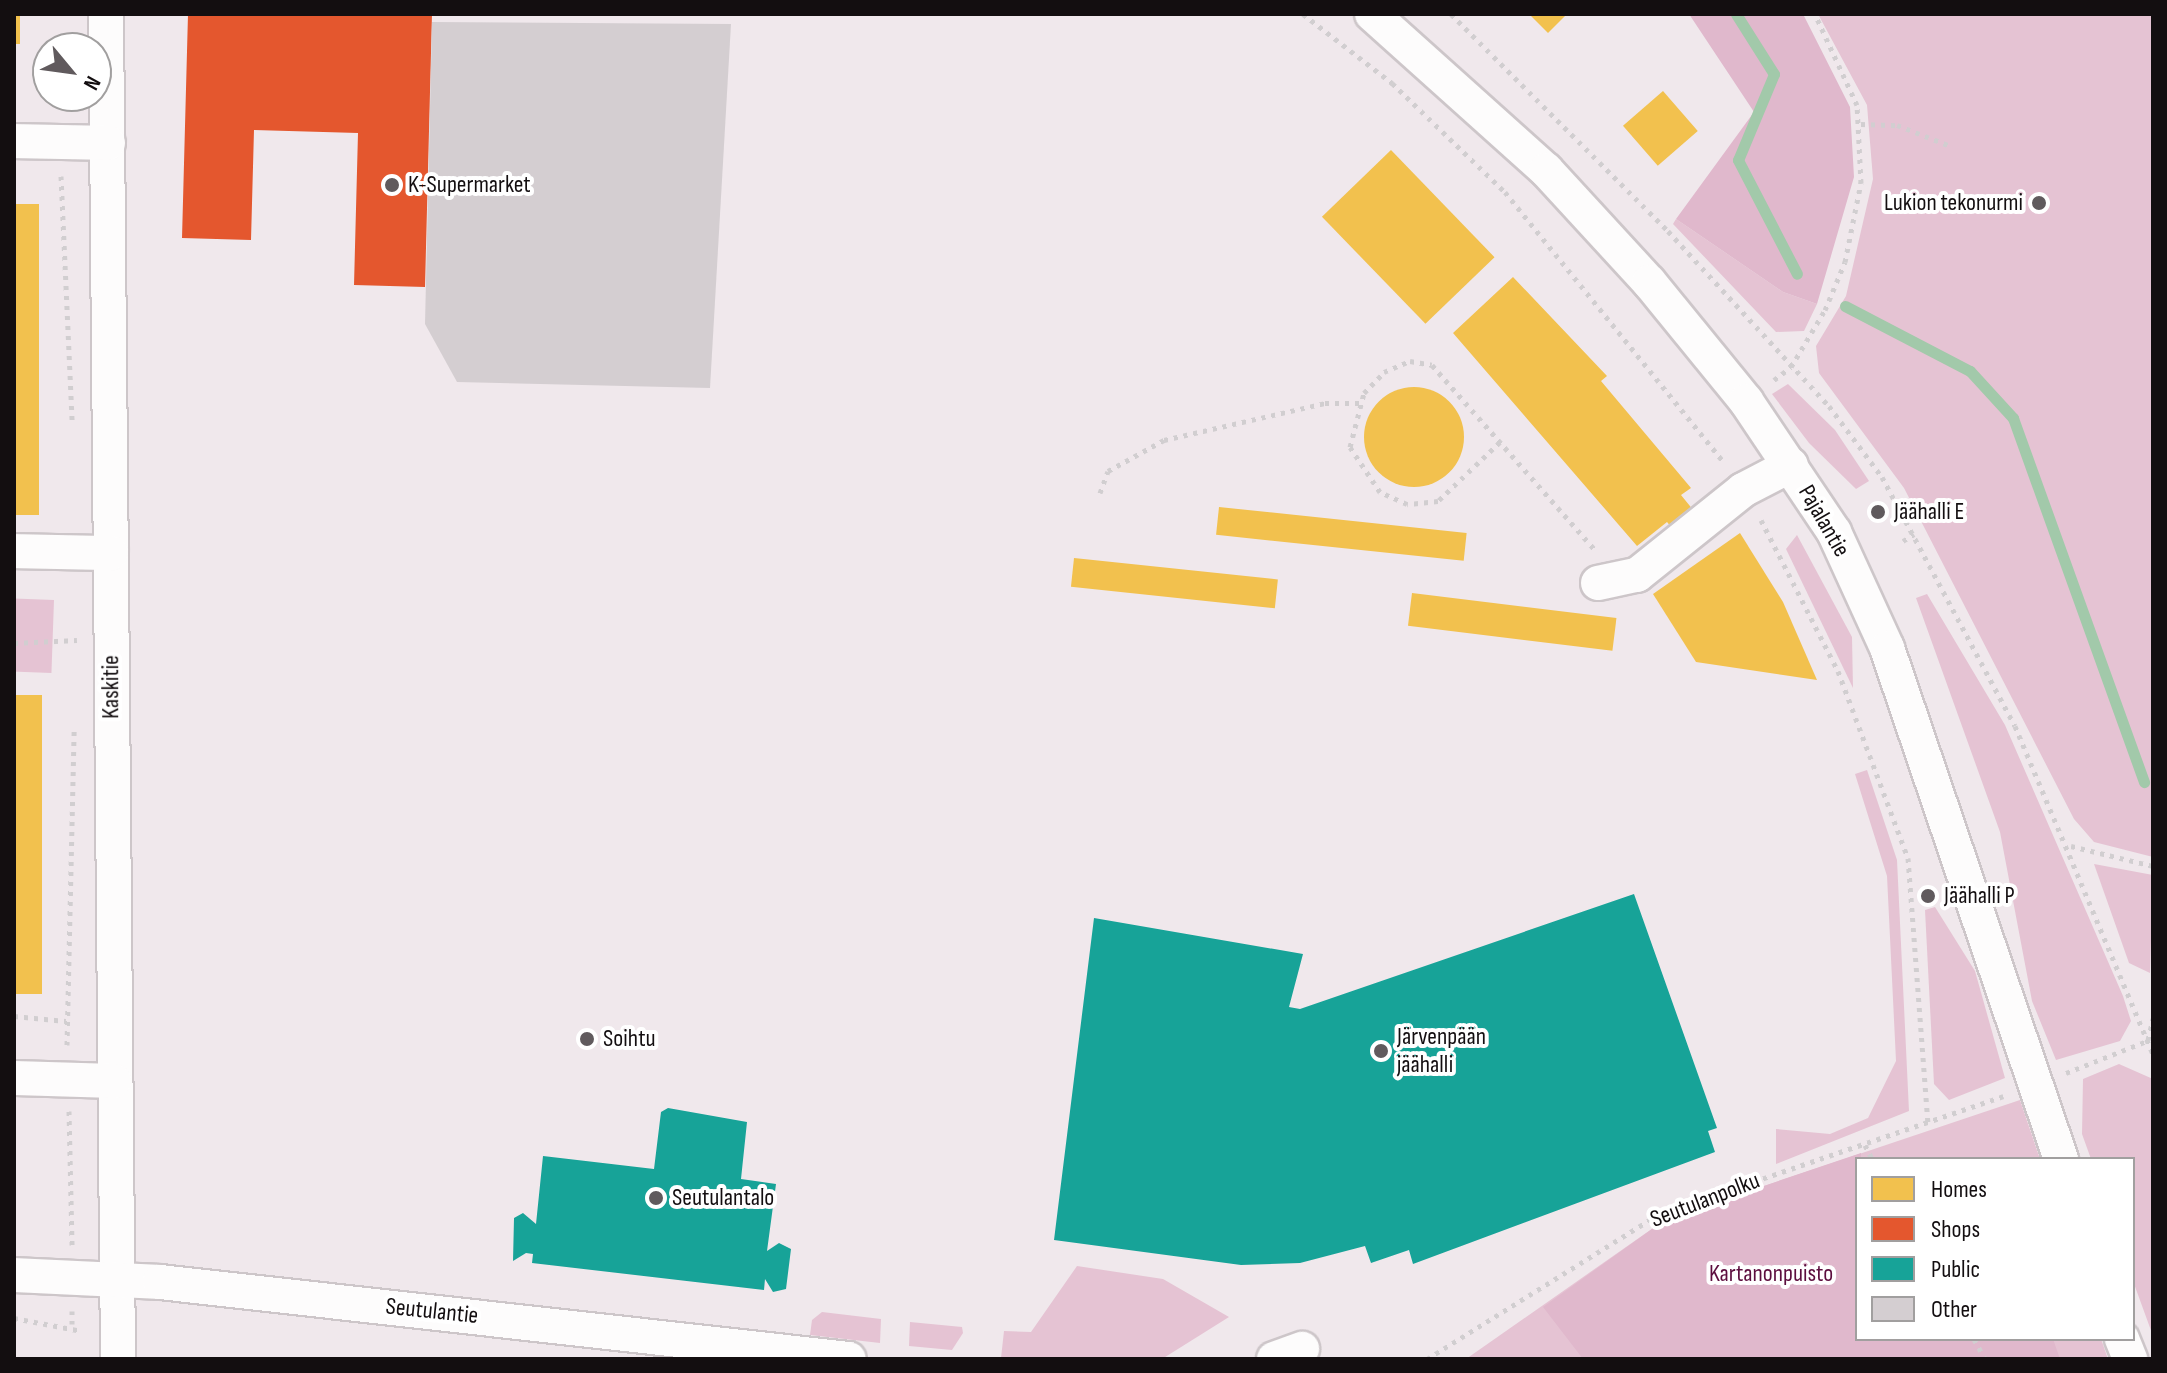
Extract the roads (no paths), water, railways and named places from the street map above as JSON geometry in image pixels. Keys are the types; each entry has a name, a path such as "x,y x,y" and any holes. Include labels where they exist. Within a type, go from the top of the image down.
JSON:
{"street":[{"name":"Kaskitie","path":"106,14 118,1359"},
{"name":"Pajalantie","path":"1372,14 1546,170 1649,282 1791,465 1834,532 1887,648 2060,1157"},
{"path":"14,141 108,143"},
{"path":"1609,581 1637,575 1743,490 1791,465"},
{"path":"14,551 111,553"},
{"path":"14,1078 68,1083 114,1081"},
{"name":"Seutulantie","path":"14,1275 119,1281 849,1359"}],"waterway":[{"path":"1736,14 1774,74 1738,160 1797,274"},
{"path":"1845,306 1970,371 2013,418 2144,782"}],"place":[{"name":"K-Supermarket","path":"392,185"},
{"name":"Lukion tekonurmi","path":"2039,203"},
{"name":"Jäähalli E","path":"1878,512"},
{"name":"Jäähalli P","path":"1928,896"},
{"name":"Soihtu","path":"587,1039"},
{"name":"Järvenpään jäähalli","path":"1381,1051"},
{"name":"Seutulantalo","path":"656,1198"}],"park label":[{"name":"Kartanonpuisto","path":"1771,1274"}]}
